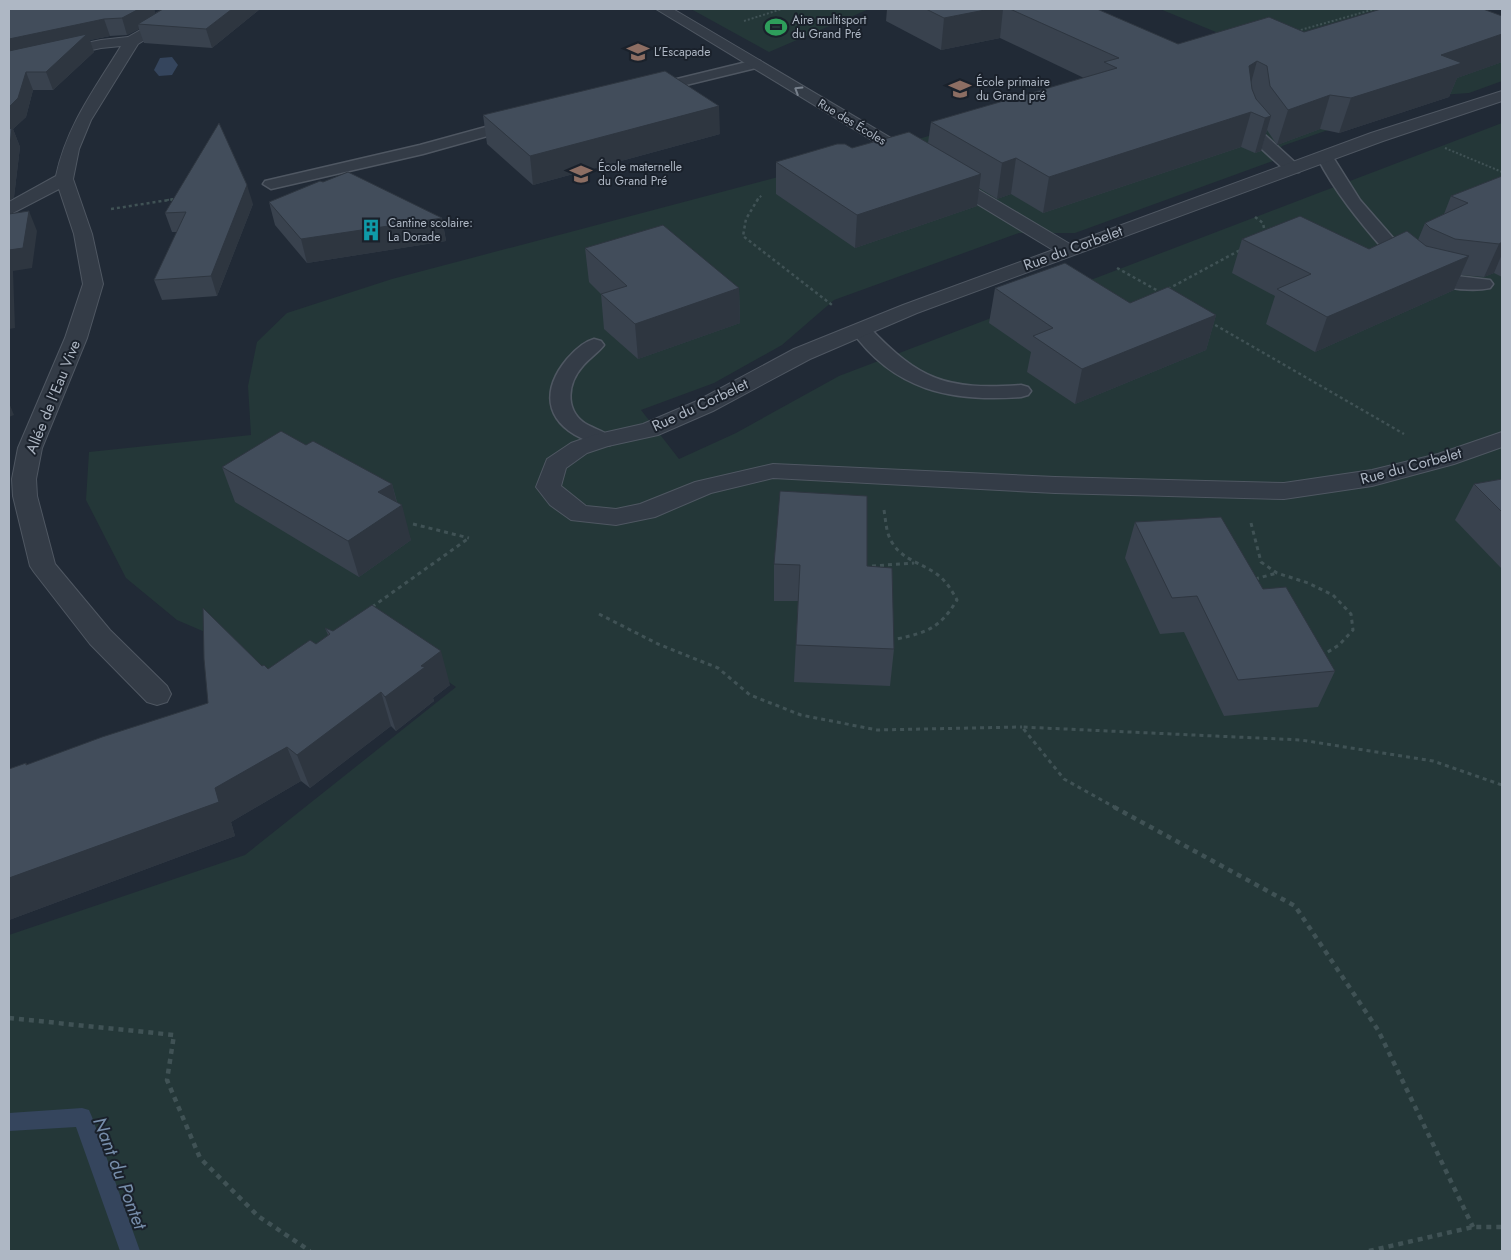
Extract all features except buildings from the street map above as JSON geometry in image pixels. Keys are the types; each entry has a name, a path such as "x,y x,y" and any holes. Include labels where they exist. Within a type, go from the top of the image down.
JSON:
{"street":[{"name":"Rue des Écoles","path":"663,9 900,151 1073,248"},
{"name":"Allée de l'Eau Vive","path":"157,694 100,637 43,566 25,496 24,479 30,448 76,338 93,284 83,234 64,179 70,149 83,120 132,41 183,10"},
{"name":"Allée de l'Eau Vive","path":"9,63 101,44 132,41"},
{"name":"Rue du Corbelet","path":"1502,96 1400,130 1073,248 802,354 704,406 650,430 602,440 579,448 555,464 548,486 559,499 580,514 616,517 646,512 704,487 773,471 1055,485 1284,491 1372,478 1446,459 1502,439"},
{"path":"9,209 64,179"}],"lane":[{"path":"638,92 755,64"},
{"path":"1249,100 1247,109 1249,119 1259,141 1293,169"},
{"path":"271,184 423,149 534,119"},
{"path":"1325,157 1337,181 1355,207 1405,265 1423,275 1447,281 1484,284"},
{"path":"861,330 901,370 925,384 965,392 990,394 1021,391"},
{"path":"594,346 582,355 566,375 558,393 561,408 575,425 602,440"}],"path":[{"path":"1290,33 1374,9"},
{"path":"1400,130 1502,172"},
{"path":"762,196 746,217 743,236 861,330"},
{"path":"1217,197 1263,223 1265,234 1261,237"},
{"path":"76,215 183,198"},
{"path":"1153,297 1248,245"},
{"path":"1073,248 1161,293"},
{"path":"1204,318 1446,459"},
{"path":"883,475 884,528 896,551 914,563 935,571 952,588 957,600 946,620 924,633 897,639"},
{"path":"1245,490 1253,538 1261,562 1277,573 1308,583 1333,595 1351,614 1353,630 1340,645 1323,655 1315,657"},
{"path":"364,613 469,538 414,524"},
{"path":"872,566 914,563"},
{"path":"1247,582 1277,573"},
{"path":"599,614 658,644 718,668 750,695 801,715 877,730 1022,727 1301,740 1433,761 1502,785"},
{"path":"1022,727 1064,778 1295,906 1378,1030 1473,1227"},
{"path":"9,1018 174,1035 167,1080 200,1158 258,1216 310,1251"},
{"path":"1369,1251 1473,1227 1502,1227"}],"shaded area":[{"name":"Aire multisport du Grand Pré","path":"691,9 869,9 769,52"},
{"path":"1160,9 1429,9 1502,35 1502,81 1469,93 1426,96 1282,146 1273,161 1075,233 1019,233 834,300 782,345 714,383 641,410 679,459 736,433 839,376 1502,123 1502,1251 9,1251 9,935 245,855 456,687 373,630 252,675 240,647 177,620 126,578 86,500 89,452 251,435 248,386 257,342 287,313 392,279 877,151 1245,44"}],"water":[{"path":"172,57 178,65 172,75 159,76 154,70 160,58"}],"waterway":[{"name":"Nant du Pontet","path":"9,1122 82,1117 130,1251"}],"place":[{"name":"Aire multisport du Grand Pré","path":"776,27"},
{"name":"L'Escapade","path":"638,52"},
{"name":"École primaire du Grand pré","path":"960,89"},
{"name":"École maternelle du Grand Pré","path":"581,174"},
{"name":"Cantine scolaire: La Dorade","path":"371,230"}]}
